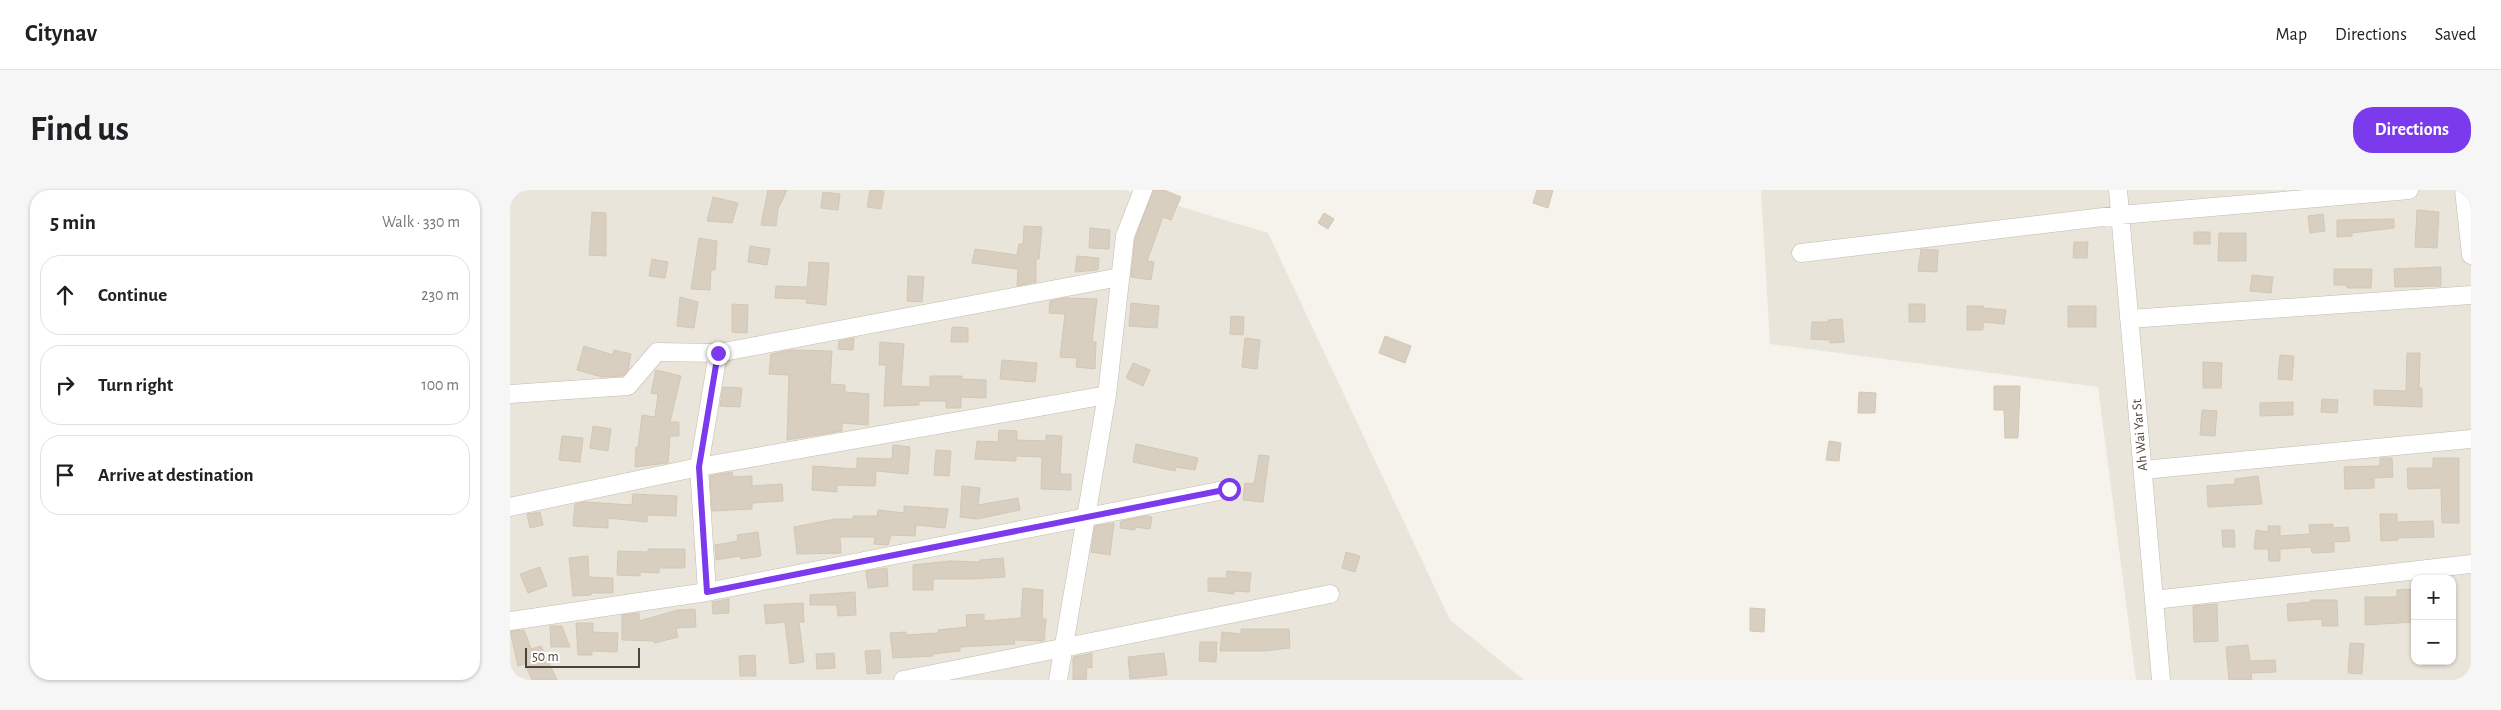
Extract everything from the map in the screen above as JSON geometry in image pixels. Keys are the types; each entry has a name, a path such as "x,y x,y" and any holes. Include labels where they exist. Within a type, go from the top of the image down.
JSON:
{"street":[{"path":"1058,680 1106,395 1125,236 1143,190"},
{"name":"Ah Wai Yar St","path":"2118,190 2161,680"},
{"path":"1801,253 2120,215 2409,190"},
{"path":"2464,190 2471,255"},
{"path":"510,394 628,386 658,352 718,353 1120,277"},
{"path":"2129,318 2471,295"},
{"path":"707,592 699,467 718,353"},
{"path":"510,507 699,467 1106,395"},
{"path":"2143,470 2471,439"},
{"path":"510,621 707,592 1229,489"},
{"path":"2154,600 2471,564"},
{"path":"903,680 1330,594"}],"shaded area":[{"path":"510,190 1125,190 1268,233 1450,620 1524,680 510,680"},
{"path":"1761,190 2471,190 2471,680 2136,680 2098,387 1770,344"}],"building":[{"path":"768,190 787,190 778,209 776,226 761,225"},
{"path":"870,190 884,191 881,209 867,207"},
{"path":"1153,190 1164,190 1181,197 1171,220 1163,217 1147,261 1154,262 1151,280 1131,277 1135,239"},
{"path":"1537,190 1553,190 1548,208 1533,203"},
{"path":"823,192 840,194 838,210 821,208"},
{"path":"713,197 738,203 732,223 707,221"},
{"path":"2417,210 2439,212 2437,248 2415,247"},
{"path":"592,212 606,213 606,256 589,255"},
{"path":"1324,213 1334,219 1328,229 1318,223"},
{"path":"2323,214 2325,231 2310,233 2308,216"},
{"path":"2394,219 2394,228 2352,233 2352,236 2337,237 2337,220"},
{"path":"1024,226 1042,227 1039,259 1036,259 1036,282 1017,286 1018,269 972,263 975,249 1017,255 1019,244 1023,244"},
{"path":"1090,228 1110,230 1109,249 1089,248"},
{"path":"2194,232 2210,232 2210,244 2194,244"},
{"path":"2219,233 2246,233 2246,261 2218,261"},
{"path":"699,238 717,241 715,270 711,270 710,290 691,289"},
{"path":"2074,242 2088,242 2087,258 2073,258"},
{"path":"750,246 770,249 767,265 748,262"},
{"path":"1921,249 1938,250 1937,272 1918,271"},
{"path":"1077,256 1099,258 1098,270 1075,272"},
{"path":"652,259 668,262 665,278 649,276"},
{"path":"809,262 829,263 826,305 806,303 807,299 775,298 776,286 807,287"},
{"path":"2441,267 2441,286 2395,287 2394,269"},
{"path":"2334,269 2372,269 2371,288 2347,288 2347,285 2334,285"},
{"path":"2252,275 2273,277 2271,293 2250,291"},
{"path":"908,276 924,277 922,302 907,301"},
{"path":"680,297 698,302 694,328 677,326"},
{"path":"1064,298 1097,299 1092,342 1096,342 1095,369 1076,367 1077,358 1060,357 1065,314 1049,313 1050,301"},
{"path":"1131,303 1159,306 1157,328 1129,326"},
{"path":"732,304 748,305 747,333 732,332"},
{"path":"1909,304 1925,304 1925,322 1909,322"},
{"path":"1967,306 1983,306 1983,308 2006,310 2004,324 1983,322 1983,330 1967,330"},
{"path":"2068,306 2096,306 2096,327 2068,327"},
{"path":"1231,316 1244,317 1243,335 1230,334"},
{"path":"1842,319 1844,342 1830,343 1830,340 1811,339 1812,322 1829,322 1828,320"},
{"path":"952,327 968,328 968,342 951,342"},
{"path":"1385,336 1411,346 1405,363 1379,353"},
{"path":"854,338 853,350 838,349 839,341"},
{"path":"1245,338 1260,340 1257,369 1242,367"},
{"path":"880,342 904,344 901,386 930,387 930,376 962,376 961,379 986,380 986,398 961,397 961,408 946,408 946,401 919,401 919,405 884,406 886,365 879,365"},
{"path":"584,346 613,355 614,350 631,354 628,370 623,376 602,377 577,370"},
{"path":"791,350 832,351 830,384 845,385 845,392 869,394 868,425 842,423 842,431 787,440 789,375 769,374 771,354"},
{"path":"2407,353 2420,353 2419,388 2422,388 2422,407 2374,405 2374,390 2406,391"},
{"path":"2280,355 2294,356 2292,380 2278,379"},
{"path":"1002,360 1037,363 1035,382 1000,379"},
{"path":"2203,362 2222,363 2221,388 2203,388"},
{"path":"1133,363 1150,370 1143,386 1126,378"},
{"path":"656,370 681,376 670,422 679,422 679,436 670,436 668,463 635,467 636,447 638,448 642,415 655,417 658,394 651,393"},
{"path":"1994,386 2020,386 2018,438 2005,438 2004,410 1994,410"},
{"path":"723,387 742,388 740,407 720,406"},
{"path":"1859,392 1876,393 1875,413 1858,413"},
{"path":"2322,399 2338,400 2337,413 2321,412"},
{"path":"2293,402 2293,415 2260,416 2260,403"},
{"path":"2202,410 2217,411 2215,436 2200,435"},
{"path":"593,426 611,429 608,451 590,448"},
{"path":"999,430 1017,431 1017,440 1046,441 1046,435 1062,436 1060,474 1071,474 1071,490 1041,489 1042,457 1016,456 1016,461 975,459 977,441 998,442"},
{"path":"562,436 583,438 580,462 559,460"},
{"path":"1829,441 1841,443 1839,461 1826,460"},
{"path":"1136,444 1198,458 1195,470 1176,467 1175,471 1133,462"},
{"path":"893,445 910,447 908,474 876,471 875,486 837,485 837,492 812,490 813,466 857,469 857,458 892,459"},
{"path":"936,450 951,451 949,476 934,475"},
{"path":"1259,455 1269,456 1263,502 1243,500 1245,483 1254,484"},
{"path":"2380,458 2392,458 2393,477 2374,478 2374,488 2345,489 2344,467 2380,466"},
{"path":"2433,458 2459,458 2459,523 2442,523 2441,488 2408,489 2407,468 2433,468"},
{"path":"732,472 733,477 752,476 752,486 782,484 783,501 752,503 752,509 712,511 710,476"},
{"path":"2258,476 2262,504 2208,507 2207,486 2235,484 2235,479"},
{"path":"962,486 980,488 978,505 1018,498 1020,510 977,519 960,517"},
{"path":"633,494 677,496 676,516 647,515 647,522 608,518 608,528 573,526 575,504 585,502 632,505"},
{"path":"904,506 948,509 945,528 916,525 915,536 891,535 888,545 874,544 875,537 840,537 841,553 797,554 794,527 835,519 853,519 853,516 877,516 878,510 904,513"},
{"path":"540,512 543,525 530,528 527,514"},
{"path":"2380,514 2397,514 2397,522 2433,521 2434,537 2397,538 2398,540 2381,541"},
{"path":"1146,516 1152,517 1150,529 1120,528 1121,521"},
{"path":"1114,523 1110,555 1091,552 1095,526"},
{"path":"2333,524 2333,528 2348,527 2350,541 2334,542 2334,552 2312,553 2311,547 2280,549 2280,561 2269,561 2268,549 2254,549 2256,530 2268,532 2268,526 2280,526 2280,536 2310,534 2309,525"},
{"path":"2222,530 2234,530 2235,547 2223,547"},
{"path":"758,532 761,556 741,559 740,556 716,560 715,545 738,541 737,535"},
{"path":"648,549 685,549 685,568 659,568 659,573 640,572 640,576 617,575 618,551 648,552"},
{"path":"1346,552 1360,556 1355,572 1342,568"},
{"path":"588,556 589,577 613,578 613,593 591,593 591,595 573,596 569,558"},
{"path":"1003,558 1005,577 933,579 933,590 913,590 913,565 950,561 980,562 980,560"},
{"path":"540,567 547,586 528,593 520,574"},
{"path":"887,568 888,586 868,588 866,571"},
{"path":"1227,571 1251,573 1249,592 1234,591 1234,594 1208,591 1208,578 1226,578"},
{"path":"1023,588 1043,590 1042,619 1046,619 1044,641 1014,640 1015,644 960,647 960,651 933,654 933,656 893,658 890,633 906,632 906,635 939,633 938,630 967,627 966,615 984,614 984,621 1021,618"},
{"path":"2411,589 2411,622 2365,625 2365,597 2397,597 2397,590"},
{"path":"855,592 856,615 838,616 837,605 810,605 810,595"},
{"path":"729,599 729,613 713,614 712,602"},
{"path":"2311,600 2337,600 2338,626 2322,626 2322,619 2288,621 2287,604 2311,602"},
{"path":"803,603 804,622 799,622 804,662 790,664 785,622 766,624 764,605"},
{"path":"2217,604 2218,641 2194,642 2193,606"},
{"path":"1750,608 1765,609 1764,632 1750,631"},
{"path":"695,609 696,627 676,628 678,637 655,643 654,641 622,640 622,615 639,613 639,621 678,610"},
{"path":"576,623 593,623 593,632 618,633 617,652 592,651 592,655 578,655"},
{"path":"550,626 562,626 570,647 551,647"},
{"path":"1241,629 1289,629 1290,648 1263,651 1220,651 1222,632 1241,634"},
{"path":"524,630 531,649 541,646 557,680 532,680 525,664 518,666 510,631"},
{"path":"1200,642 1217,642 1216,662 1199,661"},
{"path":"2350,643 2364,644 2362,674 2348,673"},
{"path":"2248,645 2250,661 2275,660 2276,672 2251,673 2252,680 2229,680 2226,647"},
{"path":"880,650 881,673 867,674 865,651"},
{"path":"834,653 835,668 817,669 816,654"},
{"path":"1092,653 1092,668 1087,667 1086,680 1073,680 1073,657"},
{"path":"1164,653 1167,675 1130,679 1128,657"},
{"path":"755,655 756,676 740,676 739,656"}],"route":[{"path":"718,353 699,467 707,592 1229,489"}]}
